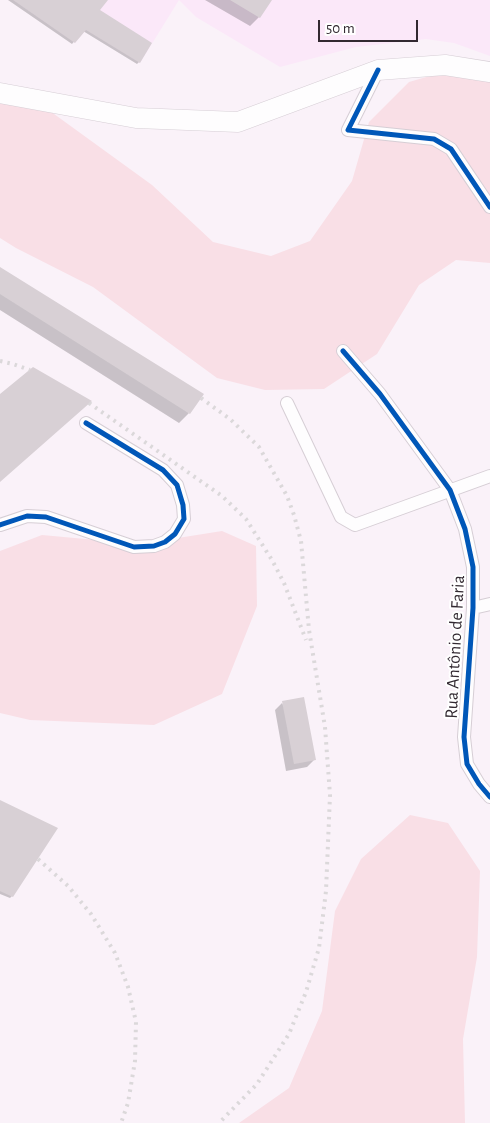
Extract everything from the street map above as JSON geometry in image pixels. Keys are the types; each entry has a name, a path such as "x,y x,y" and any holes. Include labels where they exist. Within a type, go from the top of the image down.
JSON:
{"main road":[{"path":"0,93 136,118 238,122 378,70 445,65 490,72"}],"street":[{"path":"378,70 348,130 434,140 451,149 490,207"},
{"name":"Rua Antônio de Faria","path":"343,351 380,394 450,490 465,529 473,567 474,608 464,737 467,764 479,784 490,797"},
{"path":"287,403 341,517 355,525 490,476"},
{"path":"0,525 27,516 46,517 134,547 154,546 165,542 175,534 184,519 183,505 177,485 163,470 86,423"},
{"path":"474,608 490,604"}],"shaded area":[{"path":"13,0 179,0 140,63 86,30 75,43"},
{"path":"179,0 490,0 490,56 454,43 426,39 356,47 280,67 196,17"},
{"path":"454,69 490,70 490,263 456,260 419,285 377,354 324,389 265,390 217,378 93,287 0,238 0,95 32,98 152,185 213,242 271,256 310,241 352,181 369,122 409,82"},
{"path":"222,531 256,546 257,606 222,694 154,725 30,720 0,713 0,551 42,535 140,544"},
{"path":"410,815 448,823 480,871 477,957 463,1039 465,1123 239,1123 289,1088 322,1011 335,911 361,859"}],"building":[{"path":"13,0 108,0 100,10 152,43 140,63 86,30 75,43"},
{"path":"230,0 272,0 260,18"},
{"path":"0,267 204,394 190,414 0,294"},
{"path":"33,367 92,401 0,482 0,394"},
{"path":"304,697 316,760 294,764 282,701"},
{"path":"0,800 58,828 13,897 0,891"}],"railway":[{"path":"0,361 30,370"},
{"path":"201,398 230,419 259,447 287,496 294,515 301,541 309,630 325,727 330,795 326,891 319,948 306,992 289,1034 257,1084 219,1123"},
{"path":"89,403 222,496 246,519 284,583 306,640"},
{"path":"38,859 68,886 91,914 115,953 128,987 136,1022 135,1061 128,1103 121,1123"}],"cycle path":[{"path":"378,70 348,130 434,139 451,149 490,207"},
{"path":"343,351 380,394 450,490 465,529 473,567 473,608 464,737 467,764 479,784 490,797"},
{"path":"0,525 27,516 46,517 134,547 154,546 165,542 175,534 184,519 183,505 177,485 163,470 86,423"}]}
